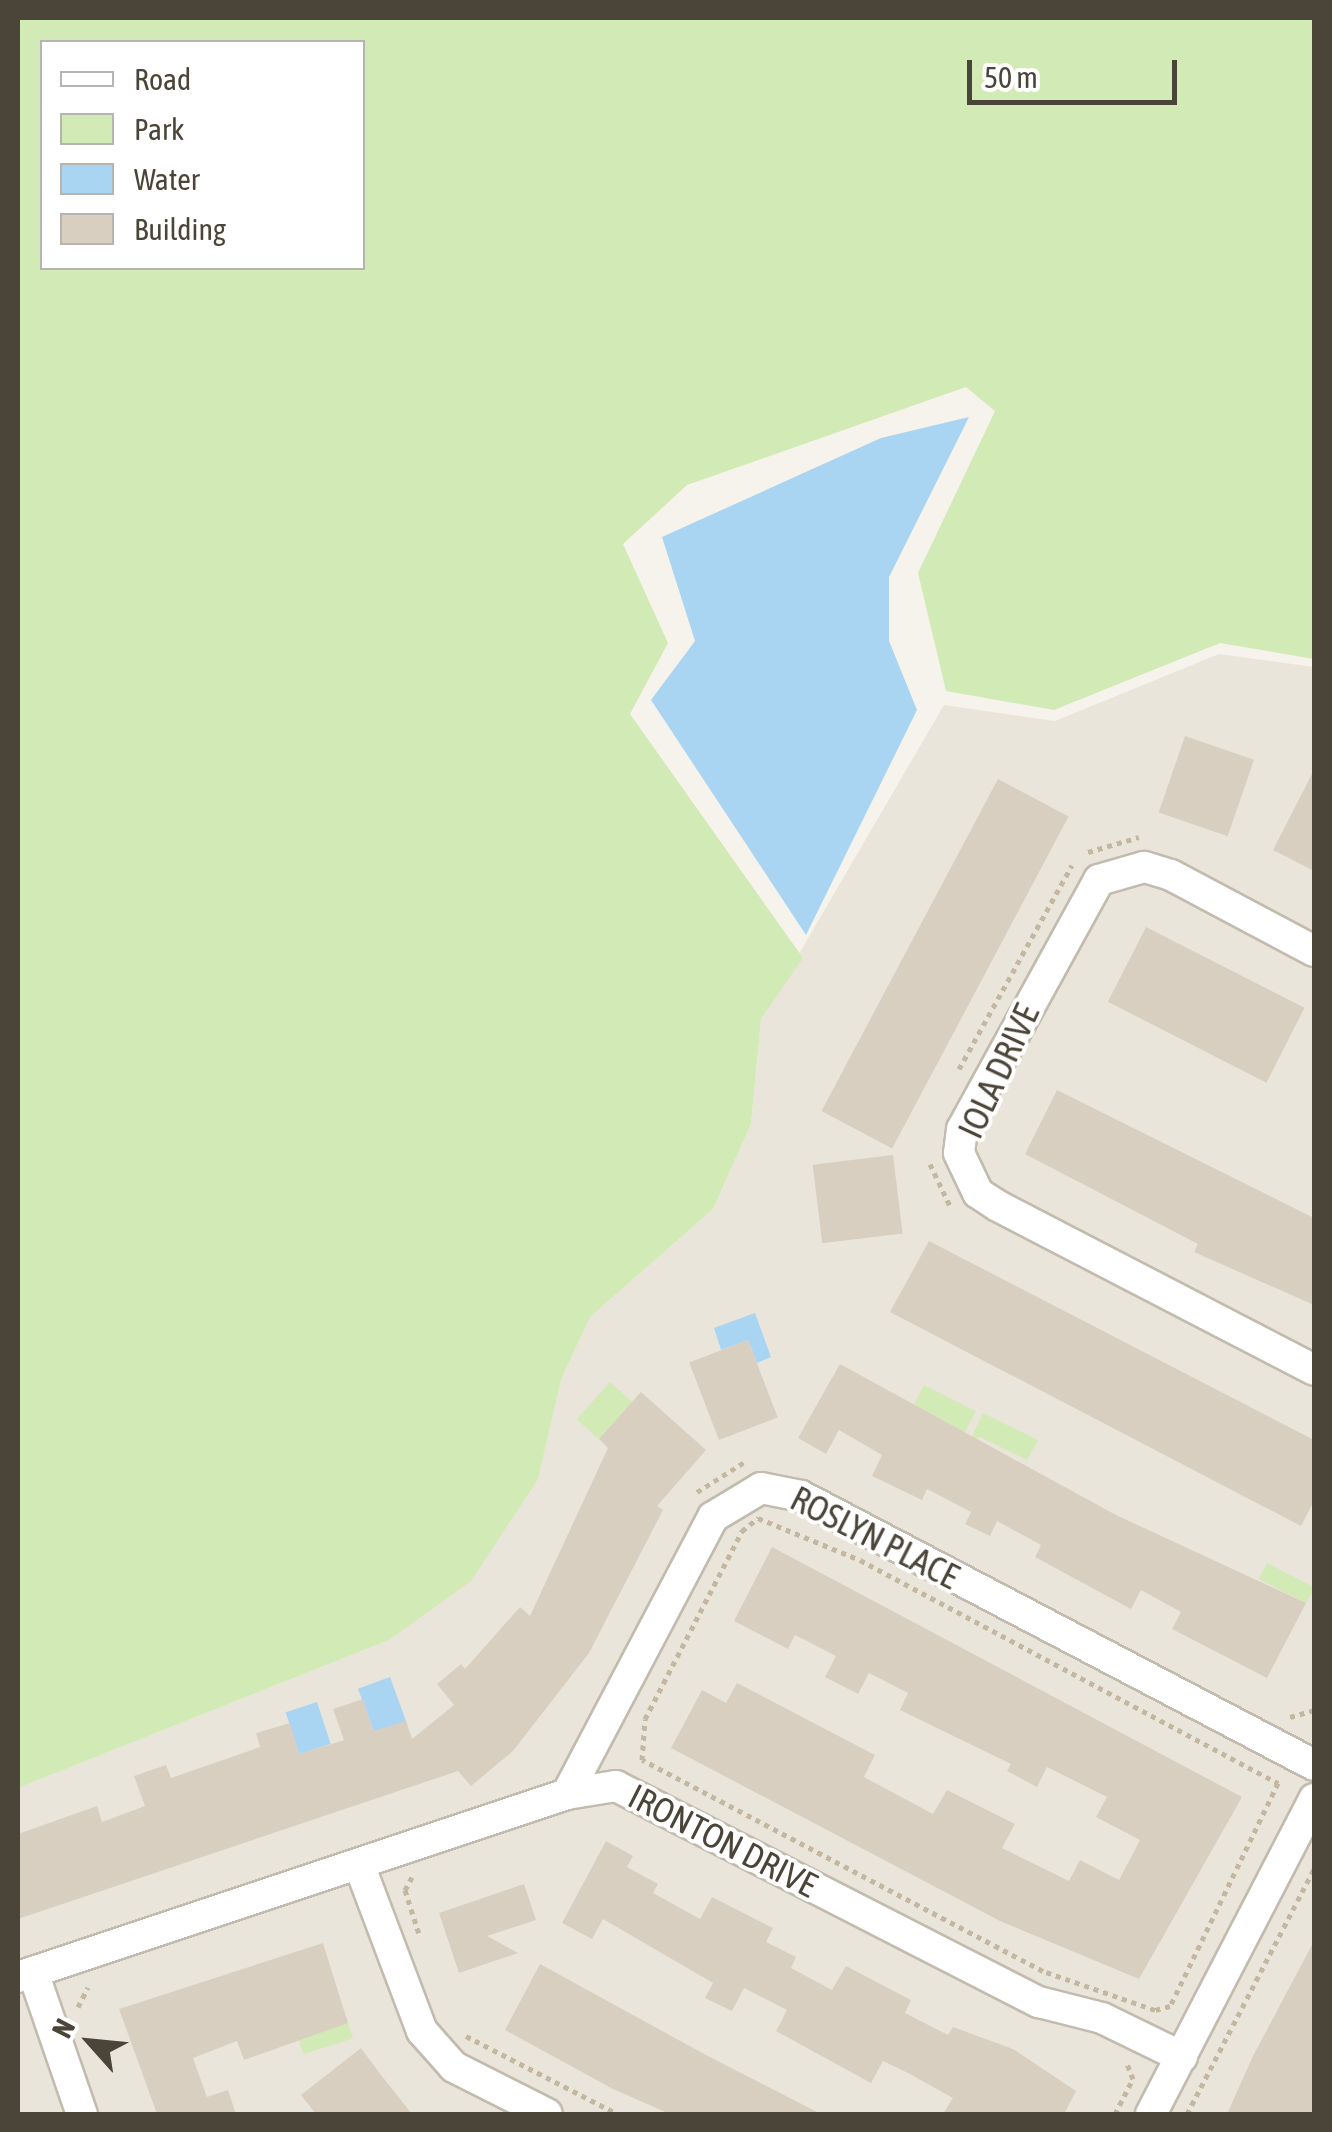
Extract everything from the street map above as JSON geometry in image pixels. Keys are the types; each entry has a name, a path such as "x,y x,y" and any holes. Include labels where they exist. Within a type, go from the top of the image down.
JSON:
{"street":[{"name":"IOLA DRIVE","path":"1314,951 1170,875 1144,866 1098,880 962,1129 960,1153 978,1192 998,1206 1314,1370"},
{"name":"ROSLYN PLACE","path":"567,1794 713,1518 761,1488 801,1496 1314,1765"},
{"name":"IRONTON DRIVE","path":"25,1974 360,1867 567,1794 616,1786 1039,2002 1102,2018 1182,2056"},
{"path":"1151,2114 1314,1800"},
{"path":"360,1867 422,2030 454,2067 547,2114"},
{"path":"25,1974 82,2114"}],"path":[{"path":"948,1089 1060,879 1112,840 1160,840"},
{"path":"929,1155 944,1198 967,1222"},
{"path":"692,1500 722,1470 767,1459"},
{"path":"774,1520 860,1560 1278,1783 1174,2000 1155,2010 1043,1971 642,1760 646,1719 748,1524 774,1520"},
{"path":"1281,1712 1299,1719 1314,1710"},
{"path":"1187,2114 1314,1869"},
{"path":"424,1871 406,1890 424,1948"},
{"path":"78,2016 81,1994 105,1978"},
{"path":"458,2029 618,2114"},
{"path":"1110,2053 1133,2076 1115,2114"}],"shaded area":[{"path":"1219,654 1314,667 1314,2114 18,2114 18,1788 389,1640 538,1478 561,1380 590,1317 713,1209 751,1124 761,1019 944,705 1055,721"}],"green space":[{"path":"18,18 1314,18 1314,659 1220,643 1054,710 946,691 918,573 995,411 966,387 687,485 623,544 668,643 630,714 803,958 761,1019 751,1124 713,1209 590,1317 561,1380 538,1479 471,1581 389,1640 18,1788"},
{"path":"610,1382 632,1402 599,1439 577,1419"},
{"path":"924,1385 976,1411 965,1433 913,1406"},
{"path":"983,1413 1038,1440 1027,1460 980,1437 969,1442"},
{"path":"1267,1563 1314,1587 1306,1603 1259,1579"},
{"path":"348,2023 353,2038 303,2054 299,2039"}],"water":[{"path":"969,417 889,577 889,641 917,710 806,935 651,700 695,641 662,537 881,438"},
{"path":"755,1313 771,1357 757,1363 748,1340 721,1350 714,1328"},
{"path":"390,1677 406,1721 374,1733 358,1689"},
{"path":"317,1702 331,1744 299,1754 286,1712"}],"building":[{"path":"1185,736 1254,760 1228,836 1159,813"},
{"path":"1314,770 1314,871 1273,850"},
{"path":"998,779 1069,817 892,1149 821,1111"},
{"path":"1146,927 1305,1008 1266,1083 1108,1002"},
{"path":"1057,1090 1314,1218 1314,1305 1194,1252 1198,1244 1025,1154"},
{"path":"893,1155 903,1233 822,1243 813,1165"},
{"path":"929,1241 1314,1440 1314,1501 1301,1526 890,1312"},
{"path":"748,1340 778,1417 719,1440 689,1363"},
{"path":"840,1364 1116,1515 1306,1603 1267,1678 1172,1629 1181,1612 1141,1590 1131,1609 1035,1557 1041,1545 997,1521 990,1536 965,1524 971,1512 927,1489 922,1500 872,1476 882,1455 839,1430 826,1454 798,1438"},
{"path":"641,1392 706,1450 657,1506 663,1510 589,1653 513,1751 471,1786 458,1771 18,1919 18,1834 97,1806 102,1822 145,1806 134,1776 166,1765 171,1778 260,1747 256,1733 290,1723 299,1754 344,1740 333,1709 363,1699 373,1731 406,1721 412,1739 454,1705 437,1684 461,1664 465,1669 520,1607 530,1616 608,1448 599,1439"},
{"path":"772,1547 1242,1797 1139,1979 1000,1921 671,1748 702,1690 726,1703 737,1683 875,1755 864,1777 933,1814 947,1790 1015,1824 1002,1848 1069,1881 1080,1860 1119,1880 1140,1840 1096,1817 1107,1797 1047,1767 1037,1787 1007,1771 1011,1764 900,1710 908,1693 869,1673 858,1694 825,1677 836,1656 795,1635 788,1649 734,1621"},
{"path":"606,1841 633,1856 627,1867 658,1884 653,1893 700,1919 712,1897 773,1928 766,1942 796,1957 791,1968 832,1990 846,1966 911,2000 905,2013 948,2035 953,2027 1013,2049 1076,2091 1064,2114 943,2114 953,2098 910,2074 883,2061 871,2083 776,2031 787,2010 744,1988 732,2011 705,1998 713,1983 603,1919 592,1939 562,1923"},
{"path":"524,1884 536,1920 487,1936 518,1953 459,1973 439,1913"},
{"path":"1314,1941 1314,2114 1227,2114 1253,2056"},
{"path":"323,1943 348,2023 244,2060 237,2041 193,2058 207,2097 228,2090 236,2114 157,2114 119,2009"},
{"path":"540,1964 821,2114 670,2114 613,2089 505,2030"},
{"path":"361,2048 412,2114 316,2114 301,2095"}]}
